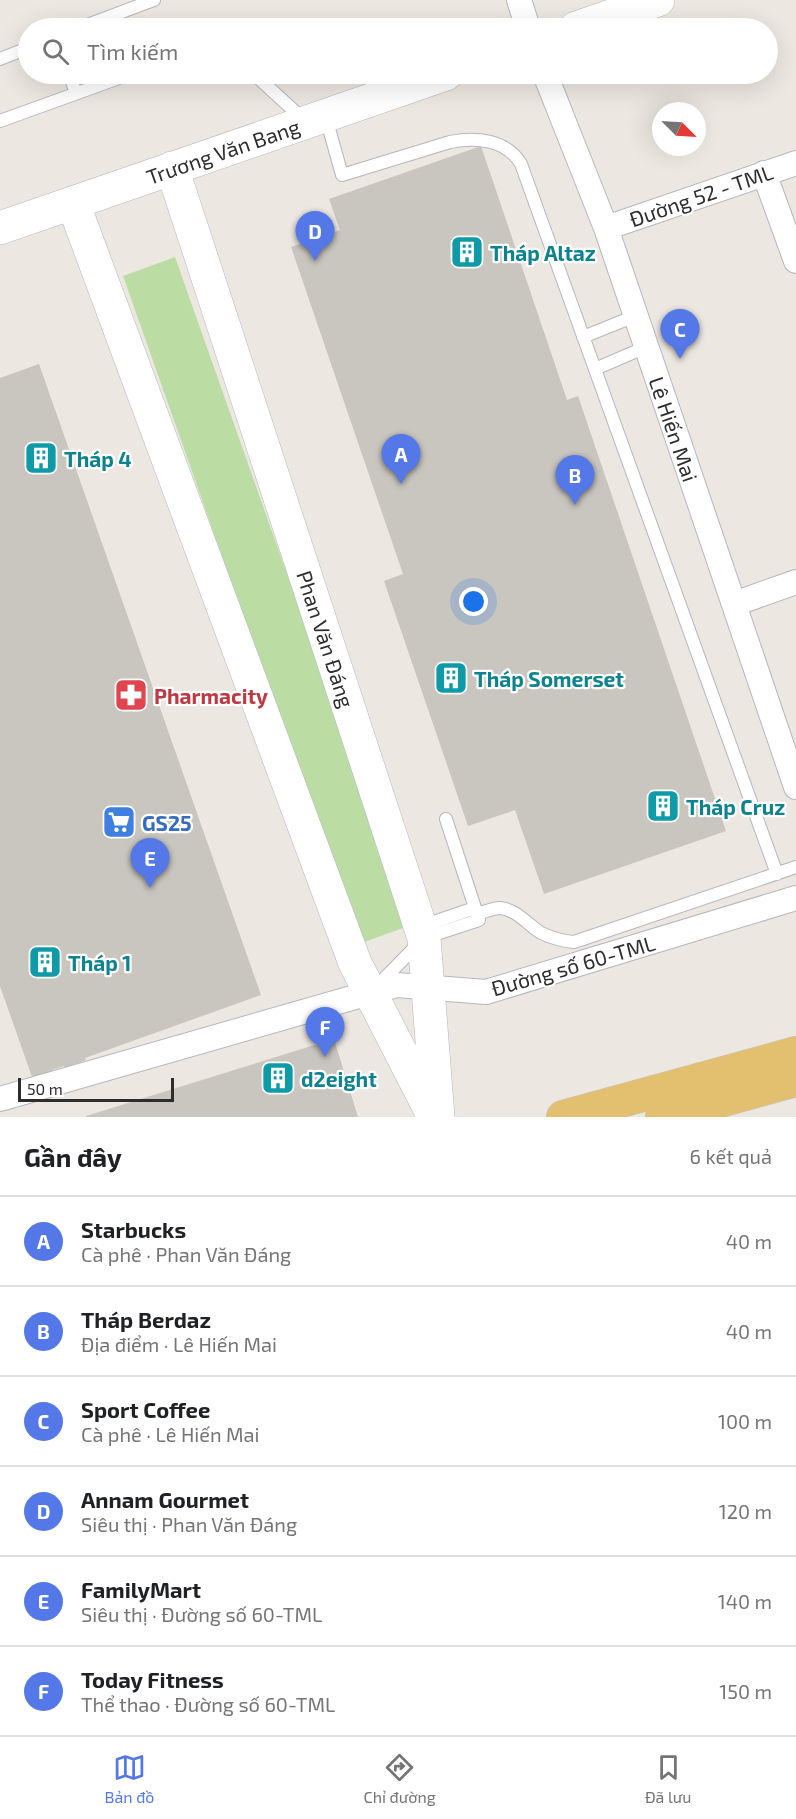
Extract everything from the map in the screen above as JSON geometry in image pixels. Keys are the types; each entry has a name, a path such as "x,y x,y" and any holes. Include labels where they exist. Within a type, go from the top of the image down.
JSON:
{"main road":[{"path":"563,1117 796,1053"},
{"path":"662,1117 796,1080"}],"street":[{"path":"519,0 525,18"},
{"path":"605,18 658,0"},
{"name":"Trương Văn Bang","path":"0,228 416,84"},
{"name":"Lê Hiến Mai","path":"549,84 606,228 796,787"},
{"name":"Đường 52 - TML","path":"606,228 796,163"},
{"name":"Phan Văn Đáng","path":"172,168 422,933 428,987 436,1117"},
{"path":"764,173 796,261"},
{"name":"Phan Văn Đáng","path":"73,202 355,963 436,1117"},
{"path":"734,604 796,582"},
{"name":"Đường số 60-TML","path":"0,1100 397,985 486,992 796,898"}],"lane":[{"path":"106,18 154,0"},
{"path":"0,59 18,52"},
{"path":"73,84 76,93"},
{"path":"0,121 102,84"},
{"path":"268,84 316,118 342,175 466,139 488,141 515,155 521,164 777,874"},
{"path":"583,337 635,316"},
{"path":"595,369 646,347"},
{"path":"446,819 477,914"},
{"path":"370,993 422,933 477,914 498,908 506,909 541,933 560,941 574,942 796,867"}],"green space":[{"path":"175,257 411,925 359,944 123,276"}],"building":[{"path":"481,146 567,400 578,396 726,831 544,894 515,810 468,826 384,581 403,574 291,247 340,230 329,199"},
{"path":"39,364 261,995 85,1058 86,1060 65,1068 64,1066 52,1070 53,1072 32,1077 0,986 0,378"},
{"name":"d2eight","path":"334,1039 358,1117 86,1117 86,1116"}],"place":[{"name":"Tháp Altaz","path":"467,252"},
{"name":"Annam Gourmet","path":"315,261"},
{"name":"Sport Coffee","path":"680,359"},
{"name":"Tháp 4","path":"41,458"},
{"name":"Starbucks","path":"401,484"},
{"name":"Tháp Berdaz","path":"575,505"},
{"name":"Tháp Somerset","path":"451,678"},
{"name":"Pharmacity","path":"131,695"},
{"name":"Tháp Cruz","path":"663,806"},
{"name":"GS25","path":"119,822"},
{"name":"FamilyMart","path":"150,888"},
{"name":"Tháp 1","path":"45,962"},
{"name":"Today Fitness","path":"325,1057"},
{"name":"d2eight","path":"278,1078"}]}
